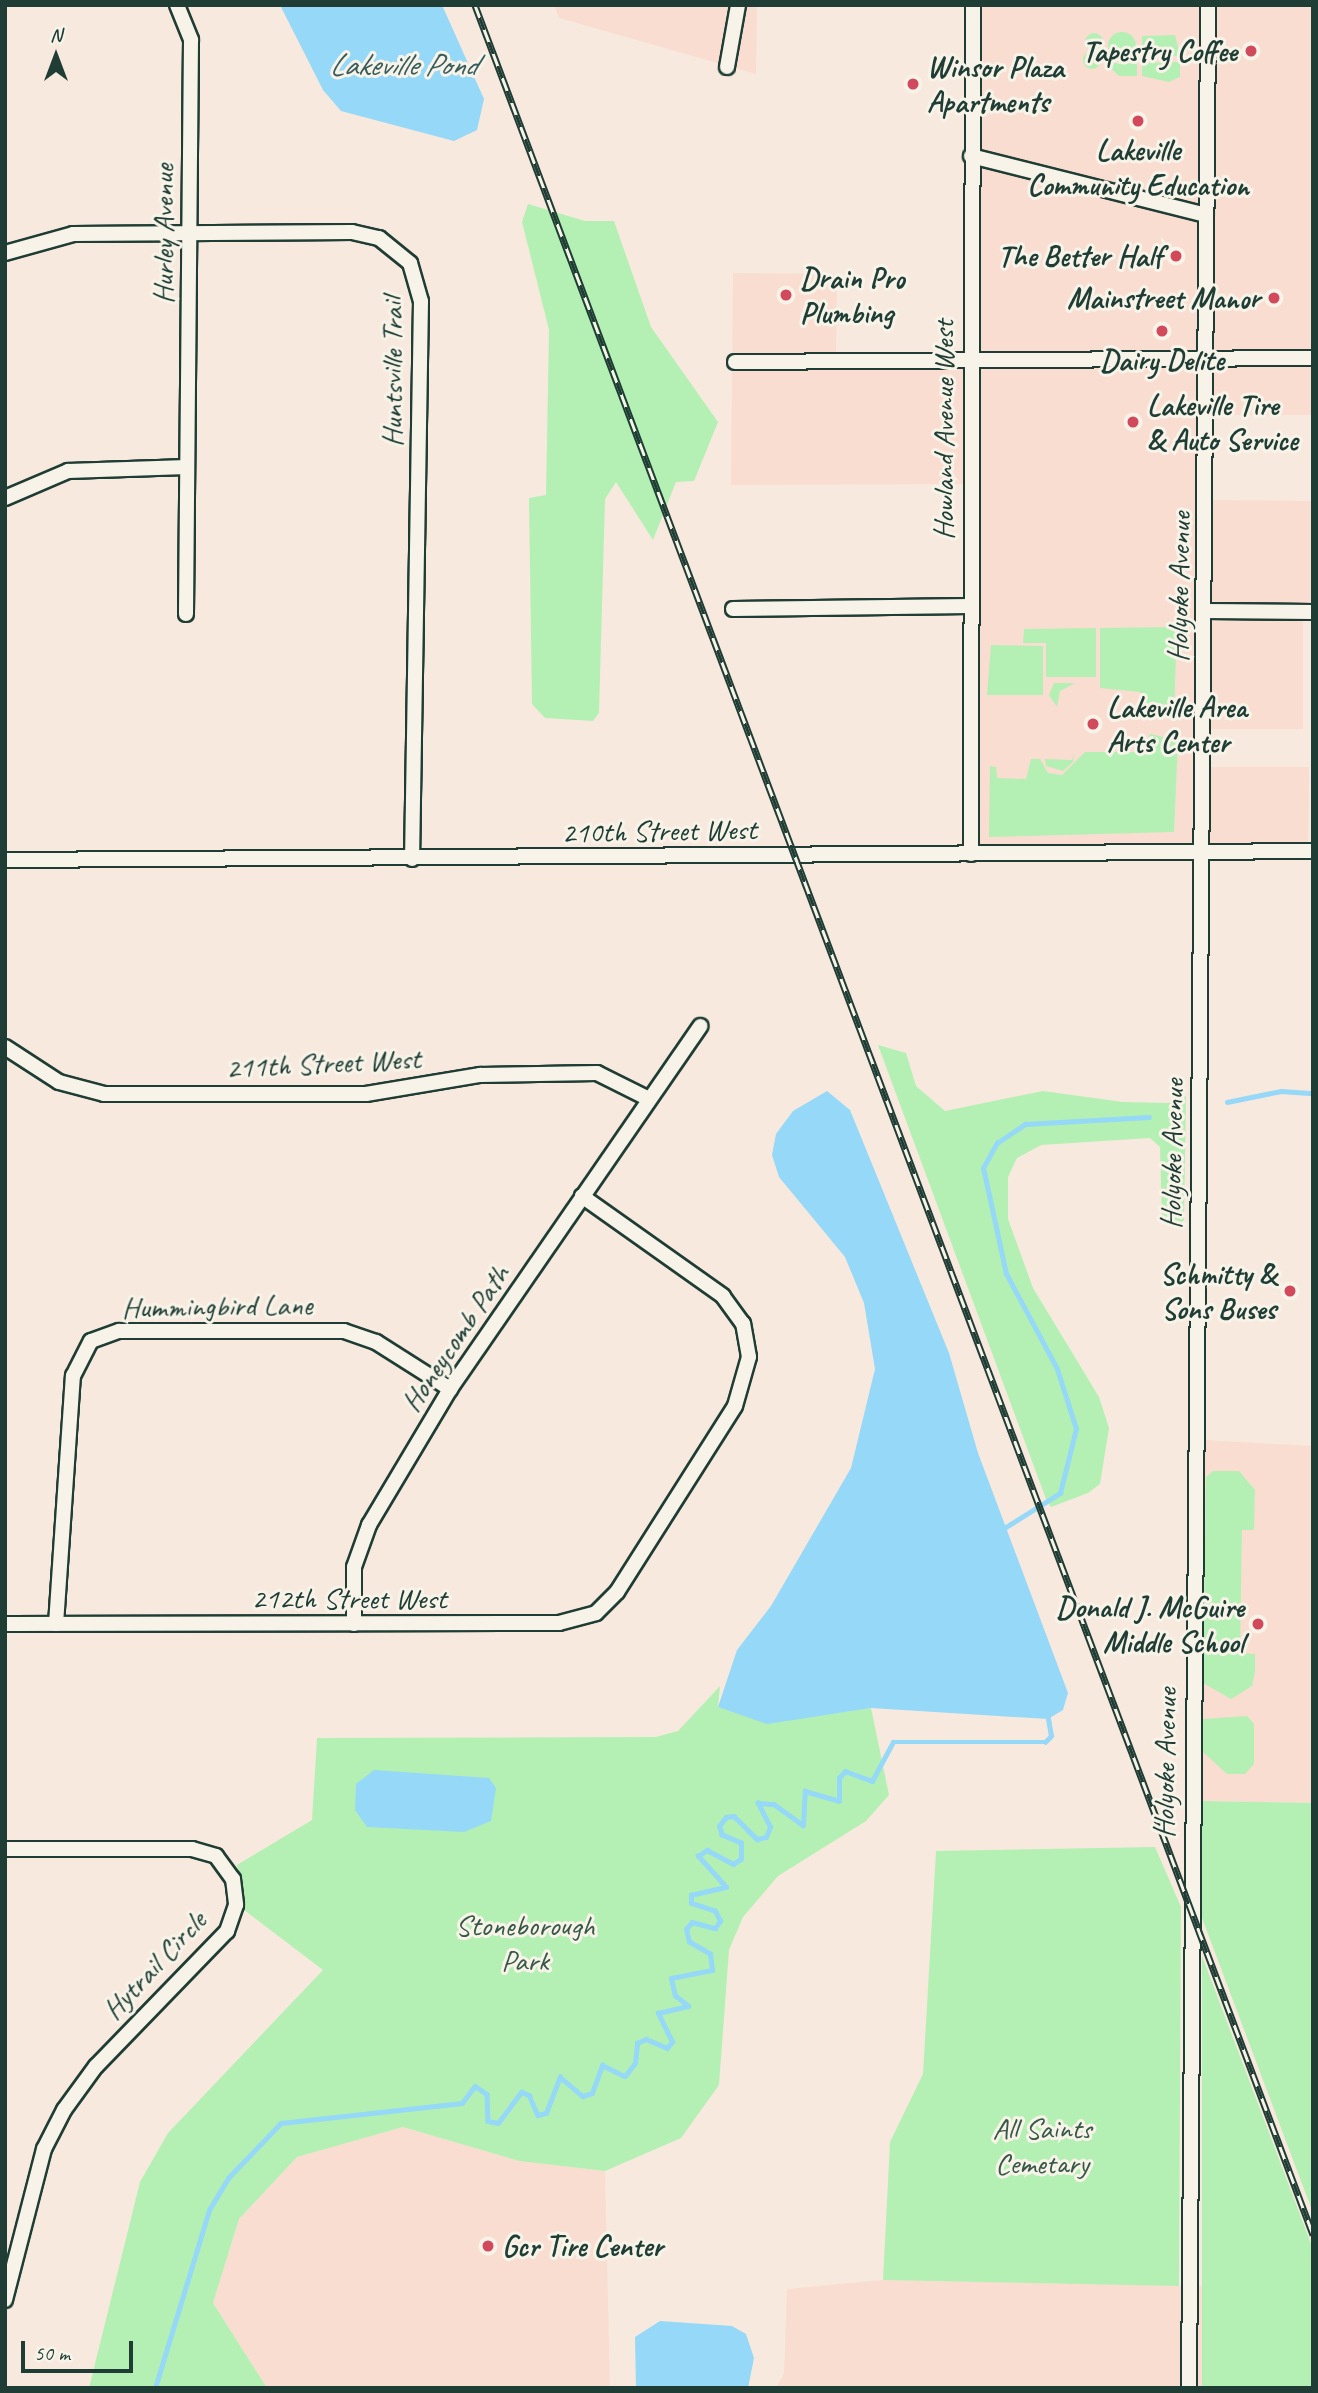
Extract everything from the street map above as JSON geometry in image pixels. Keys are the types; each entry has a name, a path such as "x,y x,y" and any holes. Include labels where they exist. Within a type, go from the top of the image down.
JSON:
{"street":[{"name":"Hurley Avenue","path":"177,5 191,40 186,614"},
{"path":"727,67 738,5"},
{"name":"Howland Avenue West","path":"971,854 969,359 973,5"},
{"name":"Holyoke Avenue","path":"1189,2388 1208,5"},
{"path":"971,156 1206,215"},
{"name":"Huntsville Trail","path":"5,253 73,234 365,233 401,252 416,274 421,301 412,859"},
{"path":"735,362 1313,358"},
{"path":"5,498 68,471 187,467"},
{"path":"733,609 970,606"},
{"path":"1205,611 1313,612"},
{"name":"210th Street West","path":"5,860 1313,851"},
{"name":"Honeycomb Path","path":"354,1624 362,1538 450,1389 647,1098 700,1026"},
{"name":"211th Street West","path":"5,1047 59,1082 104,1094 366,1094 480,1075 597,1073 647,1098"},
{"name":"212th Street West","path":"5,1624 578,1621 611,1600 743,1390 748,1340 723,1296 582,1196"},
{"name":"Hummingbird Lane","path":"56,1624 73,1376 91,1341 119,1331 344,1331 376,1342 450,1389"},
{"name":"Hytrail Circle","path":"5,1849 192,1849 216,1856 233,1879 236,1905 227,1931 96,2066 64,2109 44,2149 5,2300"}],"shaded area":[{"path":"554,5 757,5 756,74 559,18"},
{"path":"973,5 1313,5 1312,415 1206,415 1206,500 1312,501 1313,612 1303,612 1303,729 1204,729 1203,767 1309,767 1308,851 971,854 969,484 731,485 733,273 837,274 836,361 969,359"},
{"name":"Donald J. McGuire Middle School","path":"1204,1440 1313,1446 1313,1803 1201,1801"},
{"path":"403,2127 519,2161 605,2171 610,2388 267,2388 213,2303 239,2219 297,2157"},
{"path":"883,2280 1203,2286 1202,2388 776,2388 784,2374 787,2289"}],"green space":[{"path":"1122,32 1132,36 1136,46 1132,56 1122,60 1112,56 1108,46 1112,36"},
{"path":"1094,33 1101,35 1101,49 1094,51 1087,49 1085,42 1087,35"},
{"path":"1175,35 1180,56 1142,56 1142,36"},
{"path":"1092,51 1098,54 1101,60 1098,66 1092,69 1086,66 1083,60 1086,54"},
{"path":"1180,62 1180,77 1169,82 1142,76 1142,63"},
{"path":"1105,63 1137,63 1137,76 1119,76"},
{"path":"528,204 585,221 614,221 651,327 718,422 694,481 676,482 653,540 616,482 605,499 599,713 593,721 545,718 532,704 529,498 546,495 549,330 522,222"},
{"path":"1177,627 1174,712 1150,712 1140,692 1100,688 1100,628"},
{"path":"1096,628 1096,677 1046,677 1046,643 1023,643 1024,629"},
{"path":"991,645 1043,646 1043,695 987,695"},
{"path":"1054,683 1075,683 1060,691 1057,707 1049,695"},
{"path":"1150,734 1178,740 1174,832 989,837 990,766 996,767 997,778 1026,779 1031,759 1040,759 1048,773 1062,775 1085,752 1140,752"},
{"path":"1074,752 1073,762 1063,771 1046,766 1045,759 1072,760"},
{"path":"878,1045 906,1053 916,1086 945,1111 1043,1091 1123,1102 1168,1103 1186,1096 1184,1220 1175,1228 1162,1219 1160,1147 1150,1138 1041,1145 1017,1158 1008,1177 1008,1219 1033,1288 1099,1397 1109,1428 1100,1484 1088,1493 1051,1507 1046,1499"},
{"path":"1213,1471 1239,1471 1255,1490 1254,1530 1242,1530 1240,1653 1255,1654 1255,1672 1252,1686 1231,1699 1203,1683 1206,1477"},
{"name":"Stoneborough Park","path":"720,1686 718,1707 767,1723 871,1708 889,1795 866,1821 778,1876 743,1917 729,1950 719,2085 681,2138 605,2171 519,2161 403,2127 297,2157 239,2219 213,2303 267,2388 89,2388 140,2182 168,2133 323,1970 243,1909 237,1865 312,1820 317,1738 656,1737 678,1731"},
{"path":"1247,1716 1254,1724 1254,1764 1245,1774 1227,1774 1203,1752 1203,1719"},
{"path":"1201,1801 1313,1803 1313,2213 1202,1918"},
{"name":"All Saints Cemetary","path":"1155,1847 1181,1907 1179,2286 883,2280 890,2142 923,2074 936,1851"},
{"path":"1202,1956 1313,2249 1313,2388 1202,2388"}],"water":[{"name":"Lakeville Pond","path":"280,5 442,5 484,99 477,130 454,141 341,111 323,90"},
{"path":"827,1091 850,1110 949,1353 978,1453 1068,1693 1063,1710 1048,1719 871,1708 767,1724 718,1707 737,1650 771,1606 851,1468 875,1369 864,1303 845,1257 779,1177 772,1155 776,1134 793,1111"},
{"path":"374,1770 489,1778 496,1788 491,1821 464,1832 367,1827 355,1810 356,1784"},
{"path":"660,2321 732,2326 746,2334 754,2358 748,2388 636,2388 635,2337"}],"waterway":[{"path":"1227,1102 1281,1091 1313,1093"},
{"path":"1006,1527 1060,1493 1076,1429 1057,1369 1006,1274 983,1168 997,1143 1025,1124 1149,1117"},
{"path":"155,2388 209,2210 228,2178 281,2123 462,2103 475,2086 487,2094 488,2121 498,2123 521,2092 529,2095 538,2115 546,2113 560,2077 583,2096 592,2093 602,2065 625,2076 635,2063 637,2043 646,2039 667,2048 672,2042 658,2013 688,2006 675,1996 671,1978 712,1970 710,1954 689,1942 686,1929 692,1922 715,1928 720,1921 715,1911 691,1903 691,1895 726,1887 698,1856 707,1850 733,1864 741,1859 741,1843 722,1835 719,1826 726,1817 734,1816 757,1839 766,1837 770,1827 758,1803 774,1804 803,1825 805,1791 839,1801 839,1778 845,1771 872,1781 893,1742 1045,1742 1051,1736 1047,1714"}],"railway":[{"path":"475,5 1313,2235"}],"place":[{"name":"Tapestry Coffee","path":"1251,51"},
{"name":"Winsor Plaza Apartments","path":"913,84"},
{"name":"Lakeville Community Education","path":"1138,121"},
{"name":"The Better Half","path":"1176,256"},
{"name":"Drain Pro Plumbing","path":"786,295"},
{"name":"Mainstreet Manor","path":"1274,298"},
{"name":"Dairy Delite","path":"1162,331"},
{"name":"Lakeville Tire & Auto Service","path":"1133,422"},
{"name":"Lakeville Area Arts Center","path":"1093,724"},
{"name":"Schmitty & Sons Buses","path":"1290,1291"},
{"name":"Donald J. McGuire Middle School","path":"1258,1624"},
{"name":"Gcr Tire Center","path":"488,2246"}]}
